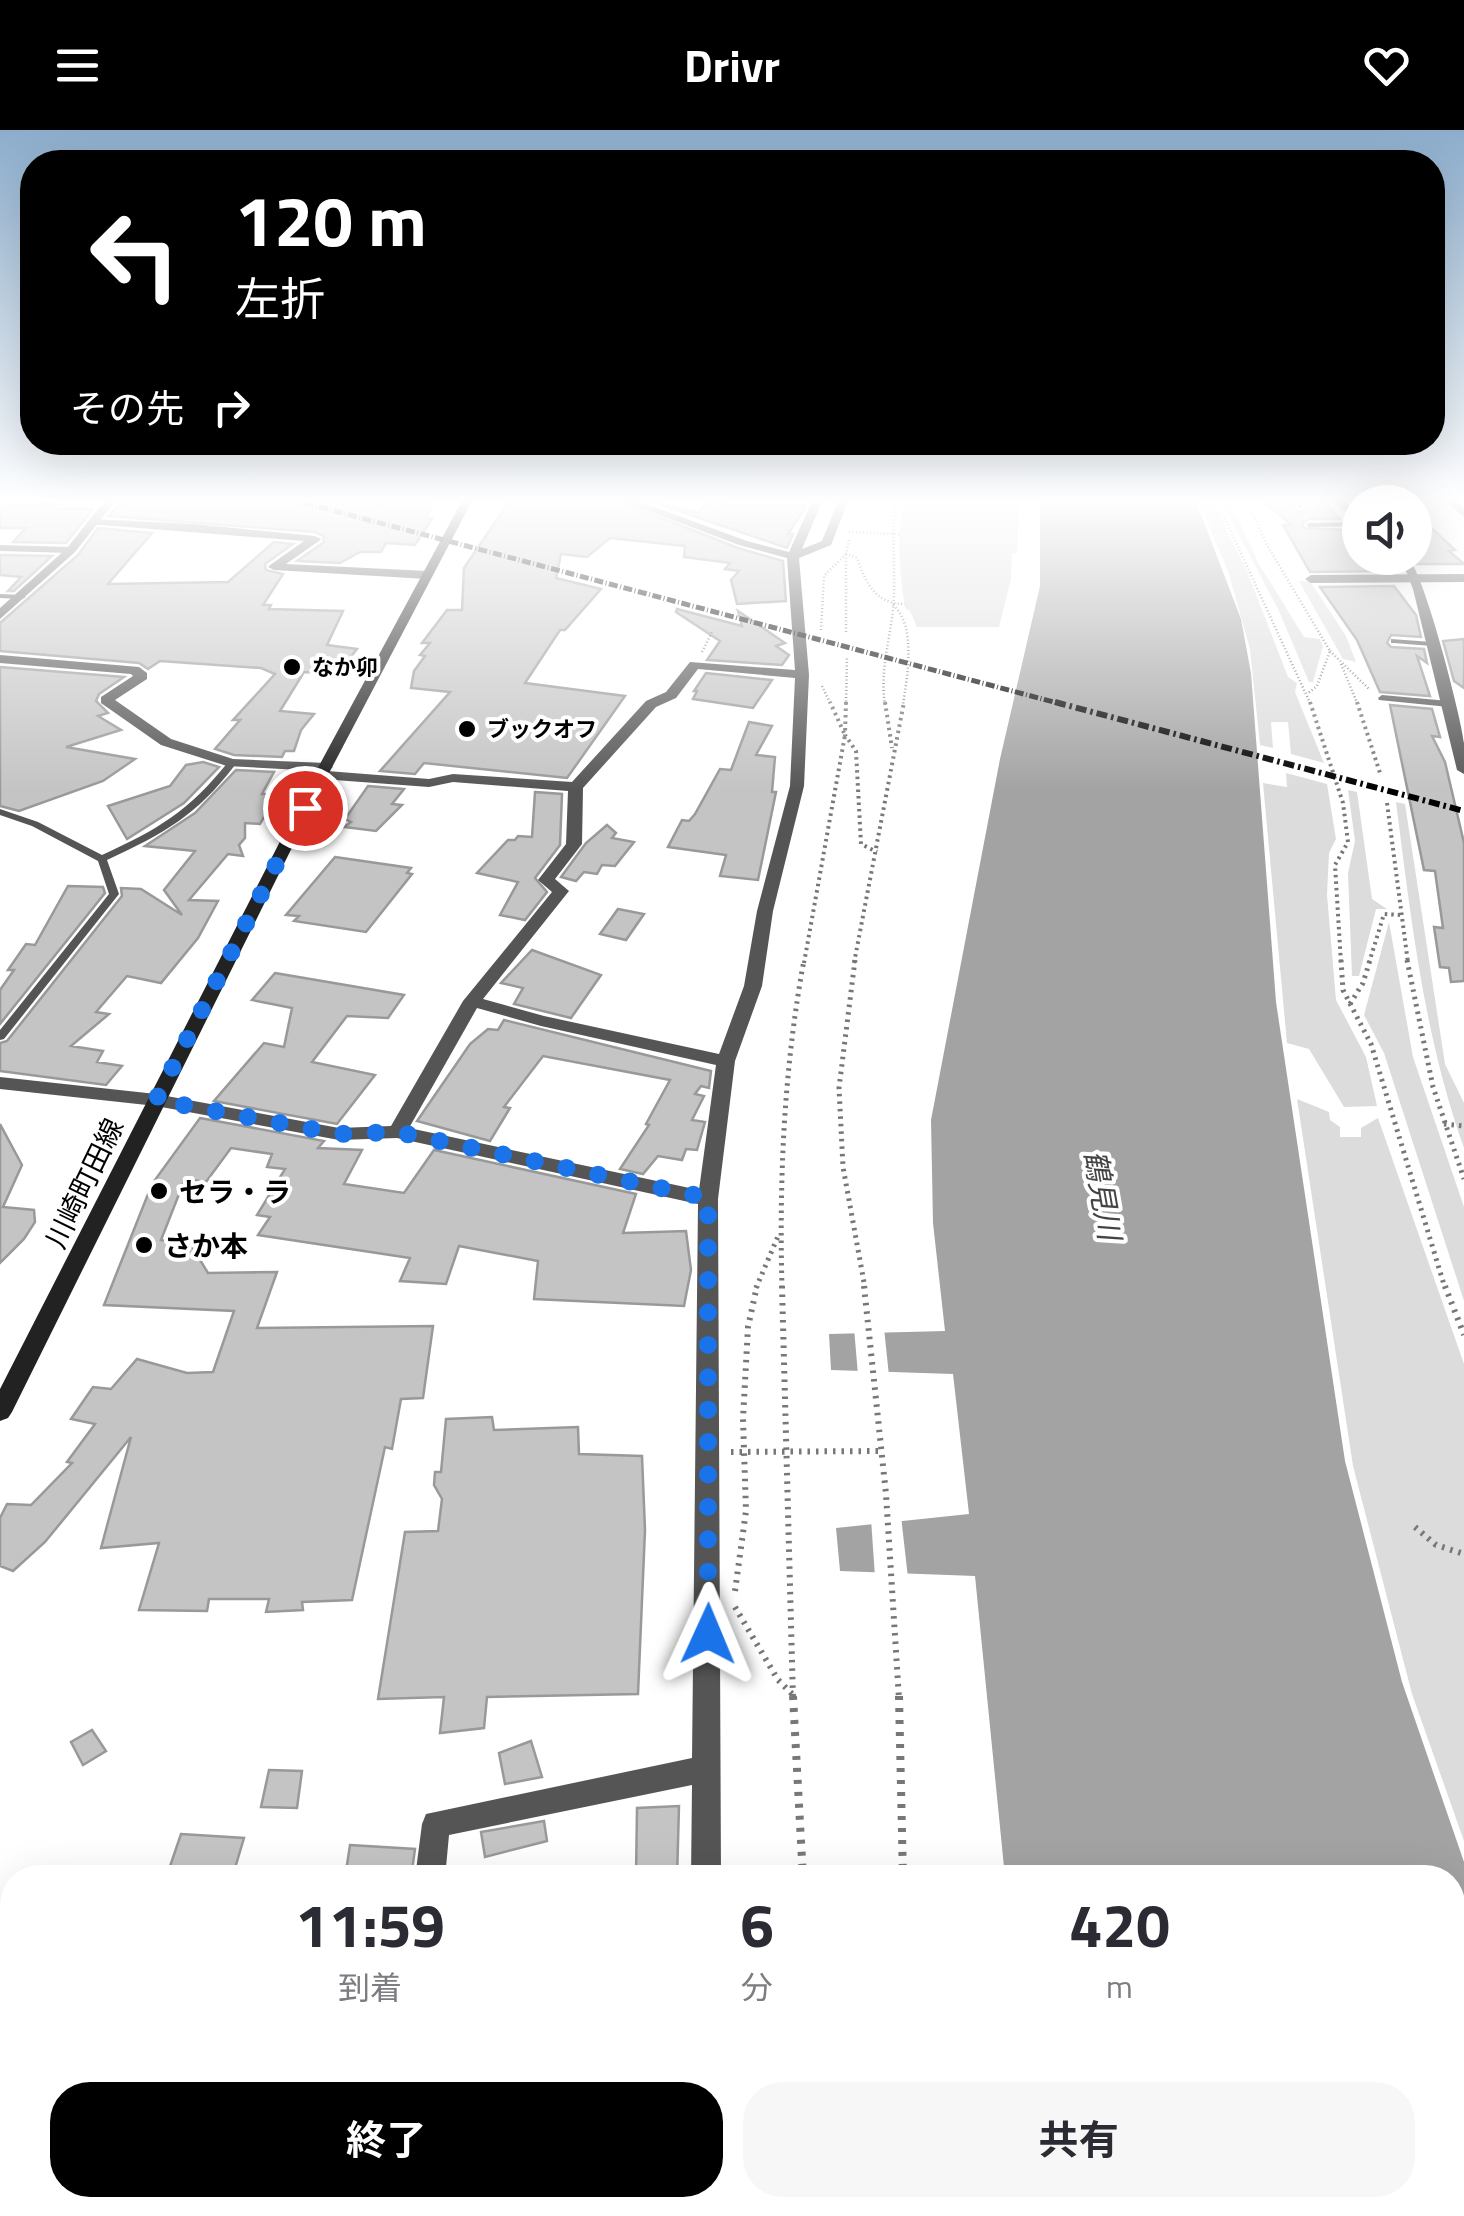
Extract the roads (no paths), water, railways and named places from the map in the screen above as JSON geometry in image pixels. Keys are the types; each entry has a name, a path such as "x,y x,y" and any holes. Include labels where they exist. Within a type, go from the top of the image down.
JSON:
{"main road":[{"name":"川崎町田線","path":"0,1412 416,596"}],"street":[{"path":"0,614 22,596"},
{"path":"706,1865 710,1526 708,1198 726,1061 754,986 765,911 798,786 802,675 797,596"},
{"path":"1420,596 1432,644 1456,703 1464,770"},
{"path":"0,658 134,670 142,676 106,700 166,742 232,763 429,783 453,778 576,787"},
{"path":"397,1132 472,1002 561,892 546,880 574,844 576,787 651,704 671,695 696,665 802,675"},
{"path":"472,1002 540,1021 726,1061"},
{"path":"0,1083 156,1100 339,1134 397,1132 708,1198"},
{"path":"431,1865 436,1824 680,1772 705,1772"}],"lane":[{"path":"1394,641 1432,644"},
{"path":"1382,698 1456,703"},
{"path":"102,859 180,820 212,790 232,763"},
{"path":"0,812 34,824 102,859 114,894 0,1038"}],"water":[{"name":"鶴見川","path":"1038,596 1232,596 1241,619 1251,673 1276,1002 1345,1461 1402,1682 1464,1865 1004,1865 975,1576 840,1571 836,1528 969,1514 953,1374 831,1370 829,1334 945,1331 933,1223 931,1120 1000,759"}],"railway":[{"path":"656,596 1065,705"},
{"path":"1055,702 1464,811"}],"place":[{"name":"なか卯","path":"292,667"},
{"name":"ブックオフ","path":"467,729"},
{"name":"セラ・ラ","path":"159,1191"},
{"name":"さか本","path":"144,1245"}]}
